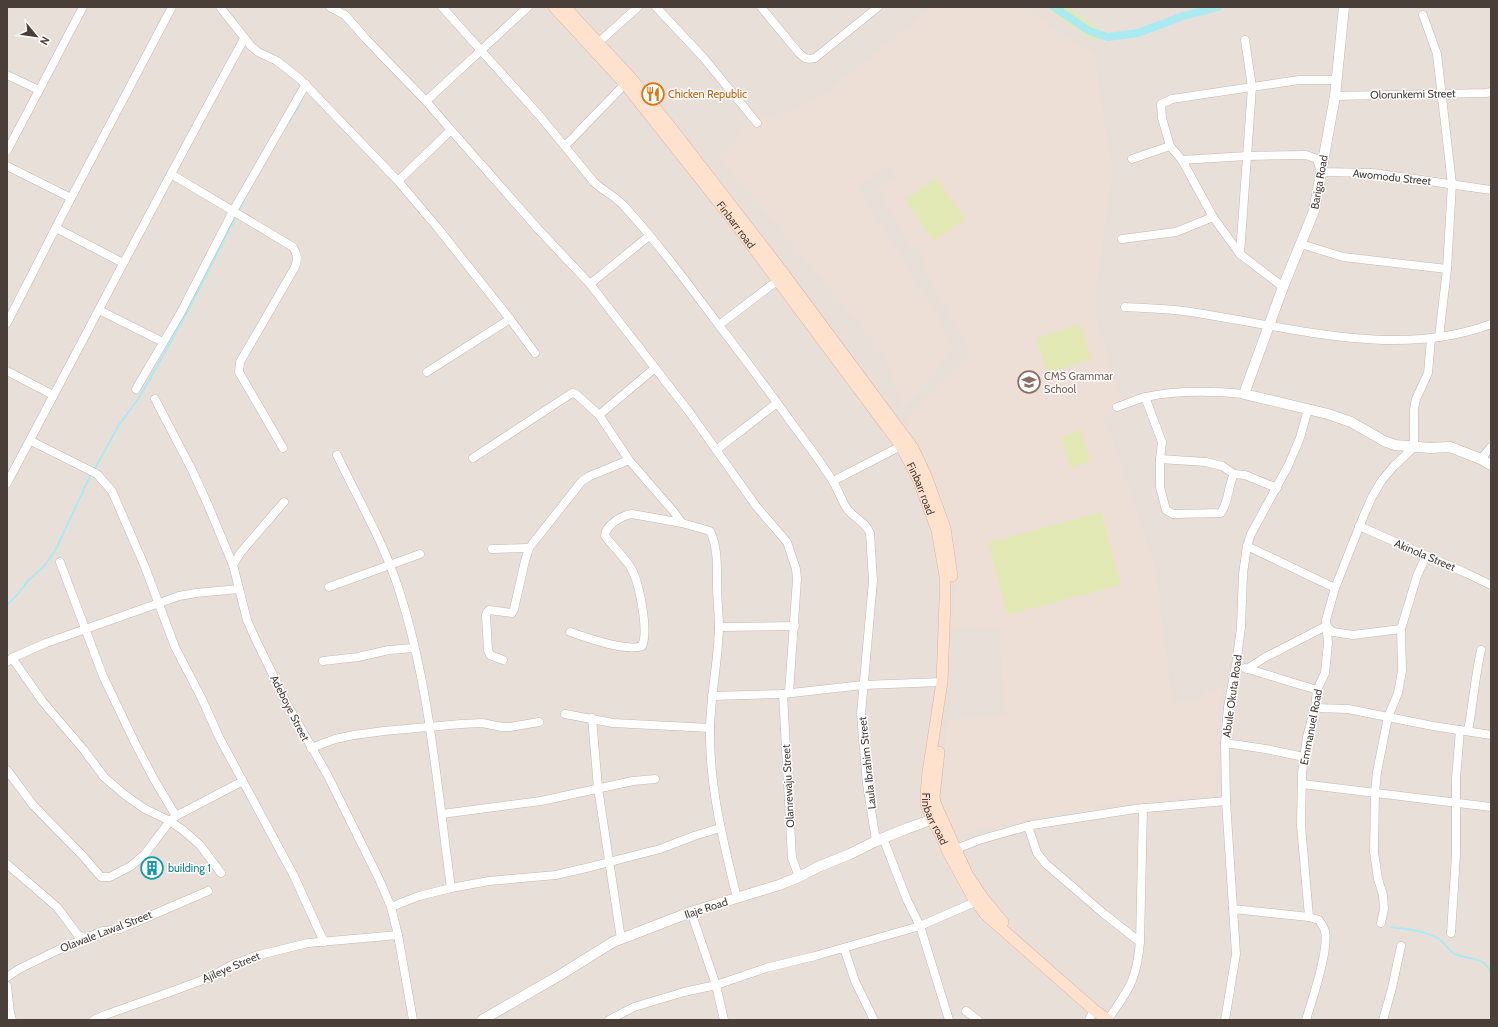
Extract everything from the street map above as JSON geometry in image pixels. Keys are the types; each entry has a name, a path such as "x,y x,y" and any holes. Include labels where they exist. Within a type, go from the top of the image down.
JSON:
{"main road":[{"name":"Finbarr road","path":"554,7 666,127 784,274 913,448 935,498 945,528 950,553 953,601 948,676 934,797 936,818 940,833 992,910 1009,928 1112,1018"},
{"name":"Finbarr road","path":"565,7 632,79 901,446 918,479 937,530 945,576 946,600 942,682 926,794 926,804 936,818"},
{"name":"Finbarr road","path":"952,851 975,902 985,914 1092,1015 1112,1018"}],"street":[{"path":"7,152 83,7"},
{"path":"7,323 172,7"},
{"path":"220,7 244,39 258,52 277,61 306,84 398,181 437,227 535,353"},
{"name":"Olanrewaju Street","path":"330,7 345,15 366,39 426,100 539,230 590,284 655,368 756,506 787,542 796,569 797,579 795,626 786,693 792,858 799,877"},
{"name":"Laula Ibrahim Street","path":"442,7 482,50 594,182 624,205 719,325 833,481 841,494 846,507 852,515 863,522 870,533 873,581 861,714 867,784 879,839 920,926 949,1020"},
{"path":"426,100 528,7"},
{"path":"599,42 638,7"},
{"path":"656,7 703,57 757,123"},
{"path":"761,7 798,52 804,58 809,60 815,58 878,7"},
{"name":"Bariga Road","path":"1244,394 1283,287 1314,211 1334,96 1344,7"},
{"path":"1414,447 1414,409 1416,399 1428,373 1447,269 1452,184 1437,54 1423,15"},
{"path":"7,483 31,441 53,395 100,310 123,263 244,39"},
{"path":"1240,254 1252,87 1245,40"},
{"path":"7,75 39,90"},
{"path":"1283,287 1240,254 1214,217 1182,160 1170,146 1162,118 1161,104 1172,99 1299,80 1336,80"},
{"path":"136,390 237,213 306,84"},
{"path":"565,146 625,84"},
{"name":"Olorunkemi Street","path":"1334,96 1491,92"},
{"path":"398,181 451,130"},
{"path":"1132,159 1170,146"},
{"path":"1182,160 1247,156 1306,155 1317,159 1321,172"},
{"path":"7,166 71,198"},
{"name":"Awomodu Street","path":"1321,172 1372,173 1491,190"},
{"path":"171,174 293,247 298,257 294,269 238,367 239,372 283,448"},
{"path":"1122,239 1176,232 1214,217"},
{"path":"56,228 123,263"},
{"path":"590,284 649,236"},
{"path":"1301,244 1343,257 1447,269"},
{"path":"719,325 778,280"},
{"path":"1125,307 1181,310 1326,334 1379,341 1435,338 1480,328 1491,324"},
{"path":"100,310 163,342"},
{"path":"427,372 510,319"},
{"path":"599,415 655,368"},
{"path":"7,371 53,395"},
{"path":"1117,407 1145,397 1161,394 1212,391 1244,394 1328,414 1351,422 1395,445 1414,447 1450,447 1481,459 1491,465"},
{"path":"473,458 572,393 576,394 599,415 629,460 674,512 682,524"},
{"path":"1145,397 1162,442 1160,459 1160,487 1166,510 1173,514 1221,513 1226,506 1231,480 1234,474"},
{"name":"Adeboye Street","path":"155,399 192,470 232,565 247,620 288,706 328,776 379,879 391,907 398,935 413,1020"},
{"path":"716,450 777,403"},
{"name":"Abule Okuta Road","path":"1225,1020 1236,954 1234,909 1229,870 1225,743 1228,707 1241,627 1243,574 1247,546 1251,534 1288,466 1300,438 1308,409"},
{"path":"31,441 93,472 112,491 119,504 175,646 202,699 219,737 294,876 324,942"},
{"path":"833,481 901,446"},
{"name":"Emmanuel Road","path":"1309,917 1302,845 1302,784 1307,737 1316,708 1317,690 1324,673 1328,643 1326,620 1335,588 1359,526 1382,480 1414,447"},
{"path":"1481,459 1491,447"},
{"path":"337,455 390,565 403,602 431,727 451,888"},
{"path":"1160,459 1206,462 1222,466 1234,474 1245,475 1277,488"},
{"path":"503,660 490,655 488,650 487,612 489,610 512,614 529,548 582,481 590,476 629,460"},
{"path":"232,565 241,552 284,502"},
{"path":"570,632 596,641 630,648 642,646 644,641 643,620 638,584 629,565 605,536 605,532 610,525 625,515 632,514 710,531 712,535 716,563 719,626 710,728 714,790 720,828 737,898"},
{"name":"Akinola Street","path":"1359,526 1466,573 1491,586"},
{"path":"1247,546 1335,588"},
{"path":"492,549 529,548"},
{"path":"329,587 420,554"},
{"path":"1381,923 1384,909 1383,895 1378,879 1374,852 1375,793 1377,772 1388,717 1398,693 1402,671 1401,629 1426,556"},
{"path":"60,562 103,676 173,819 178,826 200,845 222,873"},
{"path":"173,819 145,809 125,795 104,777 84,750 9,660 46,642 179,596 196,592 239,589"},
{"path":"719,626 795,626"},
{"path":"1247,669 1264,658 1326,626 1333,632 1348,635 1401,629"},
{"path":"323,661 358,657 389,650 414,648"},
{"path":"1451,933 1456,855 1456,778 1464,731 1475,694 1477,669 1481,650"},
{"path":"1236,665 1317,690"},
{"path":"712,696 786,693 863,685 942,682"},
{"path":"1316,708 1348,709 1491,735"},
{"path":"565,714 614,722 710,728"},
{"path":"592,718 598,788 621,939"},
{"path":"311,748 335,739 354,735 461,724 482,723 510,727 539,722"},
{"path":"1225,743 1266,749 1304,757"},
{"path":"7,770 33,805 82,855 101,877 110,878 131,866 145,854 173,819 242,781"},
{"path":"442,814 541,801 633,781 655,779"},
{"path":"1302,784 1456,804 1491,807"},
{"path":"952,851 979,840 1028,826 1143,808 1226,801"},
{"path":"1112,1018 1134,979 1138,962 1140,942 1143,808"},
{"name":"Ilaje Road","path":"482,1020 621,939 691,912 779,885 850,854 879,839 936,818"},
{"path":"1028,826 1037,853 1046,864 1103,913 1140,942"},
{"path":"391,907 419,896 451,888 490,881 556,875 660,849 720,828"},
{"path":"7,864 57,907 78,935 85,938"},
{"name":"Olawale Lawal Street","path":"7,978 37,959 85,938 102,931 120,928 208,891"},
{"path":"609,1020 634,1007 684,992 716,985 766,968 844,948 920,926 975,902"},
{"path":"1234,909 1309,917 1319,920 1325,930 1326,942 1306,1020"},
{"path":"691,912 716,985 724,1020"},
{"name":"Ajileye Street","path":"94,1020 105,1014 208,978 234,964 259,955 308,943 398,935"},
{"path":"1383,1020 1401,946"},
{"path":"844,948 855,981 874,1020"},
{"path":"7,986 12,1020"},
{"path":"966,1011 978,1020"}],"shaded area":[{"path":"7,7 1491,7 1491,1020 7,1020"},
{"name":"CMS Grammar School","path":"932,7 1025,7 1056,30 1094,54 1112,170 1095,300 1097,320 1123,408 1104,416 1154,564 1172,697 1175,702 1200,702 1207,690 1222,689 1216,734 1215,794 1083,808 955,835 941,811 947,720 1005,715 1000,630 953,627 955,589 947,528 922,463 923,456 916,436 910,433 906,418 971,355 925,268 919,246 911,249 878,189 894,177 889,166 856,186 938,316 952,351 919,391 903,407 885,356 764,210 719,159 751,121 797,109 822,96"}],"green space":[{"path":"1045,7 1068,7 1100,29 1097,40 1086,36"},
{"path":"936,178 965,219 934,241 905,200"},
{"path":"1080,324 1091,359 1048,374 1036,339"},
{"path":"1080,430 1091,461 1071,468 1060,437"},
{"path":"1101,512 1121,585 1007,615 988,543"}],"waterway":[{"path":"1054,7 1089,31 1108,37 1138,33 1183,16 1218,7"},
{"path":"288,123 300,104"},
{"path":"238,212 246,196"},
{"path":"94,470 119,425 138,399 150,379 191,305 236,216"},
{"path":"7,605 27,582 45,565 56,549 91,474"},
{"path":"1391,927 1416,931 1434,936 1455,954 1476,959 1484,963 1491,973"}],"place":[{"name":"Chicken Republic","path":"653,94"},
{"name":"CMS Grammar School","path":"1029,382"},
{"name":"building 1","path":"152,868"}]}
